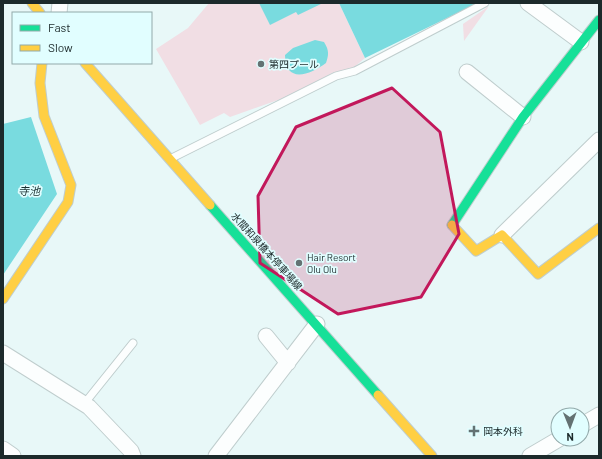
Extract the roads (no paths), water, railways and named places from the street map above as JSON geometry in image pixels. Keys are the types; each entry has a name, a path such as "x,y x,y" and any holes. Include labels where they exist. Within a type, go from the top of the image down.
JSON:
{"street":[{"path":"32,3 39,12"},
{"path":"528,3 582,42"},
{"path":"599,20 523,117 452,226 476,251 502,235 599,140"},
{"path":"3,299 68,202 71,185 44,116 40,83 42,64"},
{"name":"水間和泉橋本停車場線","path":"86,64 432,456"},
{"path":"467,72 523,117"},
{"path":"502,235 538,274 599,228"},
{"path":"216,456 317,324"},
{"path":"266,336 288,362"},
{"path":"3,353 84,404 130,451 133,456"},
{"path":"590,420 599,415"},
{"path":"530,456 550,444"},
{"path":"3,449 14,456"}],"lane":[{"path":"170,159 336,76 356,71 485,3"},
{"path":"84,404 133,343"}],"water":[{"path":"259,3 323,3 298,15 296,12 270,25"},
{"path":"339,3 478,3 365,58"},
{"path":"315,40 324,42 326,45 328,57 326,63 313,71 306,73 294,73 289,70 286,64 285,55 293,48"},
{"name":"寺池","path":"31,117 57,194 3,275 3,124"}],"place":[{"name":"第四プール","path":"261,64"},
{"name":"Hair Resort Olu Olu","path":"299,263"},
{"name":"岡本外科","path":"474,431"}]}
